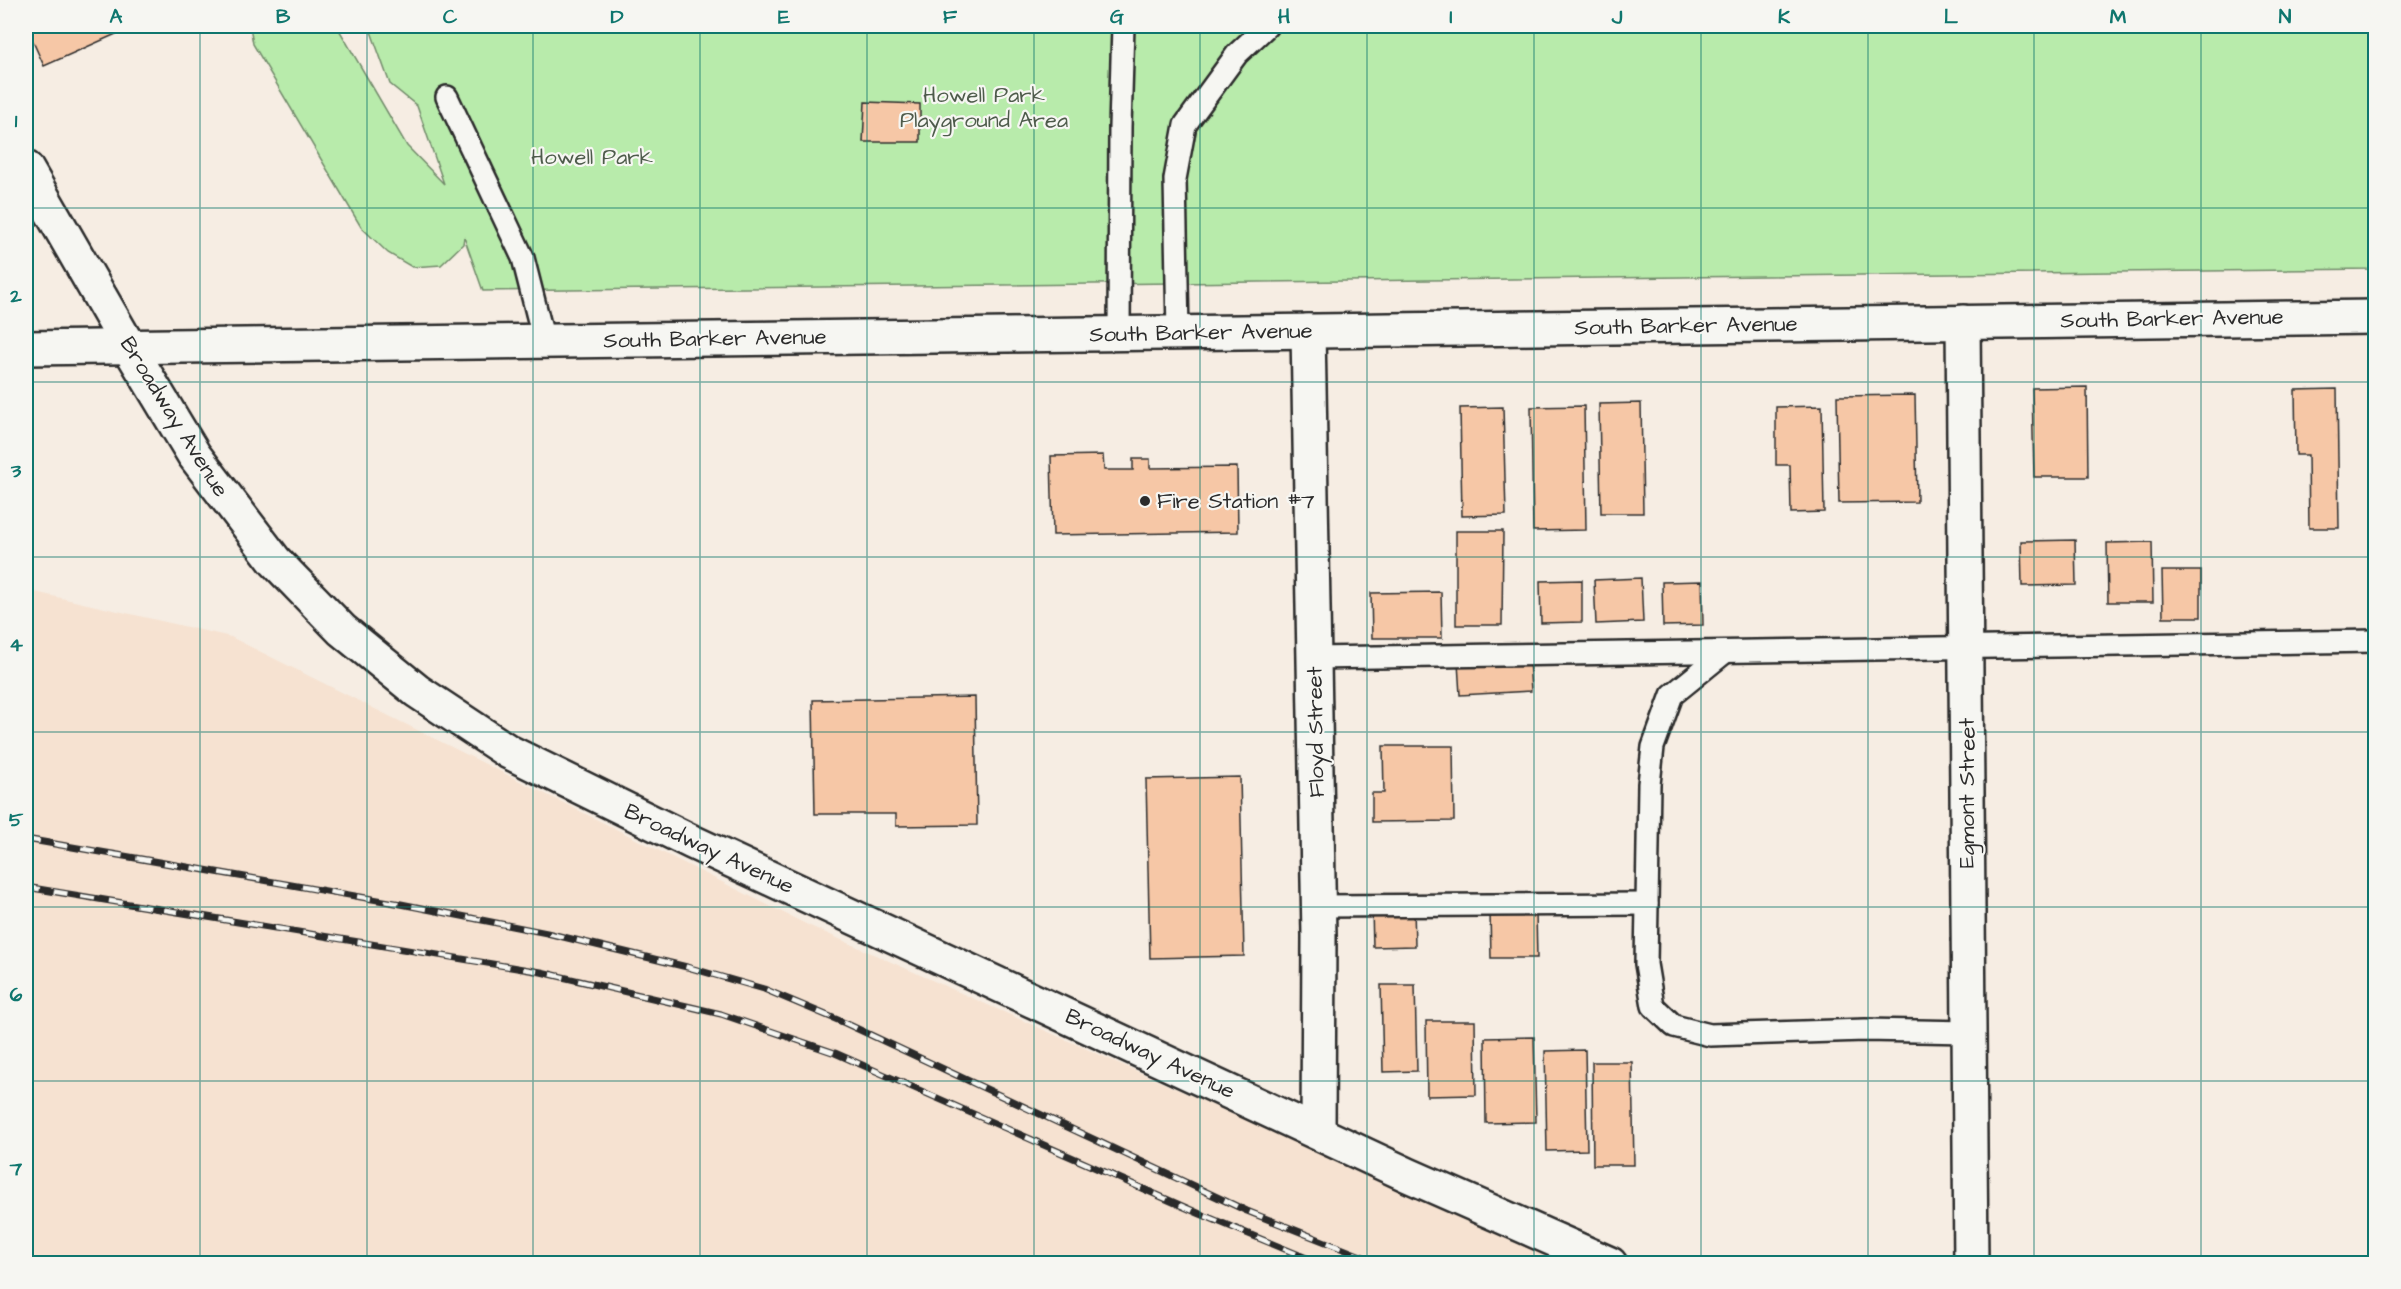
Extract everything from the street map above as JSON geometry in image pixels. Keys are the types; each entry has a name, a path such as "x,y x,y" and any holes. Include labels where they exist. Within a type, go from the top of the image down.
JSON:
{"street":[{"name":"Broadway Avenue","path":"26,168 194,455 275,561 342,630 417,691 509,752 692,842 1318,1132 1610,1263"},
{"name":"South Barker Avenue","path":"26,348 2376,317"},
{"name":"Egmont Street","path":"1963,322 1971,1263"},
{"name":"Floyd Street","path":"1308,331 1318,906 1318,1132"}],"lane":[{"path":"1119,334 1123,26"},
{"path":"1178,333 1175,179 1185,125 1237,54 1267,26"},
{"path":"447,97 523,258 544,341"},
{"path":"1314,658 2376,642"},
{"path":"1725,652 1672,695 1653,747 1649,784 1646,964 1653,1006 1674,1026 1710,1035 1865,1030 1969,1032"},
{"path":"1318,906 1647,904"}],"shaded area":[{"path":"26,590 231,637 808,925 1568,1263 26,1264"}],"green space":[{"name":"Howell Park","path":"250,26 337,26 407,146 444,184 417,106 390,84 369,26 2375,26 2375,269 483,291 464,237 463,244 441,265 412,267 388,253 361,227 253,44"}],"building":[{"path":"26,26 134,26 44,66"},
{"path":"865,102 920,104 920,142 863,142"},
{"path":"2087,387 2088,477 2034,477 2032,388"},
{"path":"2337,389 2339,528 2309,528 2308,455 2296,455 2295,390"},
{"path":"1915,395 1917,502 1839,503 1837,396"},
{"path":"1641,403 1643,513 1601,513 1599,404"},
{"path":"1584,406 1586,530 1533,531 1531,407"},
{"path":"1822,406 1824,512 1791,513 1790,465 1776,465 1776,407"},
{"path":"1503,407 1506,515 1462,516 1460,408"},
{"name":"Fire Station #7","path":"1103,455 1104,470 1133,470 1133,459 1150,459 1150,468 1237,467 1238,532 1053,535 1051,456"},
{"path":"1456,531 1503,531 1502,625 1456,625"},
{"path":"2075,540 2076,585 2022,586 2021,541"},
{"path":"2152,542 2153,602 2108,602 2107,543"},
{"path":"2162,571 2201,571 2201,617 2163,617"},
{"path":"1641,578 1643,622 1596,624 1594,580"},
{"path":"1582,580 1582,622 1541,623 1540,581"},
{"path":"1702,581 1703,625 1663,626 1662,582"},
{"path":"1441,592 1442,638 1372,638 1371,593"},
{"path":"1529,659 1531,691 1460,695 1458,663"},
{"path":"975,697 977,825 896,826 896,814 815,814 813,700"},
{"path":"1383,746 1453,746 1454,821 1372,822 1372,793 1384,793"},
{"path":"1240,777 1244,956 1150,958 1146,779"},
{"path":"1414,908 1415,946 1373,947 1372,909"},
{"path":"1490,912 1536,912 1537,958 1491,958"},
{"path":"1381,985 1415,985 1417,1071 1383,1072"},
{"path":"1426,1021 1475,1021 1476,1095 1427,1096"},
{"path":"1534,1037 1536,1122 1486,1123 1485,1038"},
{"path":"1585,1050 1587,1150 1547,1151 1545,1051"},
{"path":"1592,1062 1632,1062 1634,1165 1593,1165"}],"railway":[{"path":"26,839 401,904 547,933 687,967 764,989 845,1023 1247,1211 1381,1264"},
{"path":"26,887 541,972 721,1014 835,1053 1198,1213 1321,1264"}],"place":[{"name":"Fire Station #7","path":"1145,501"}],"park label":[{"name":"Howell Park Playground Area","path":"984,108"}]}
